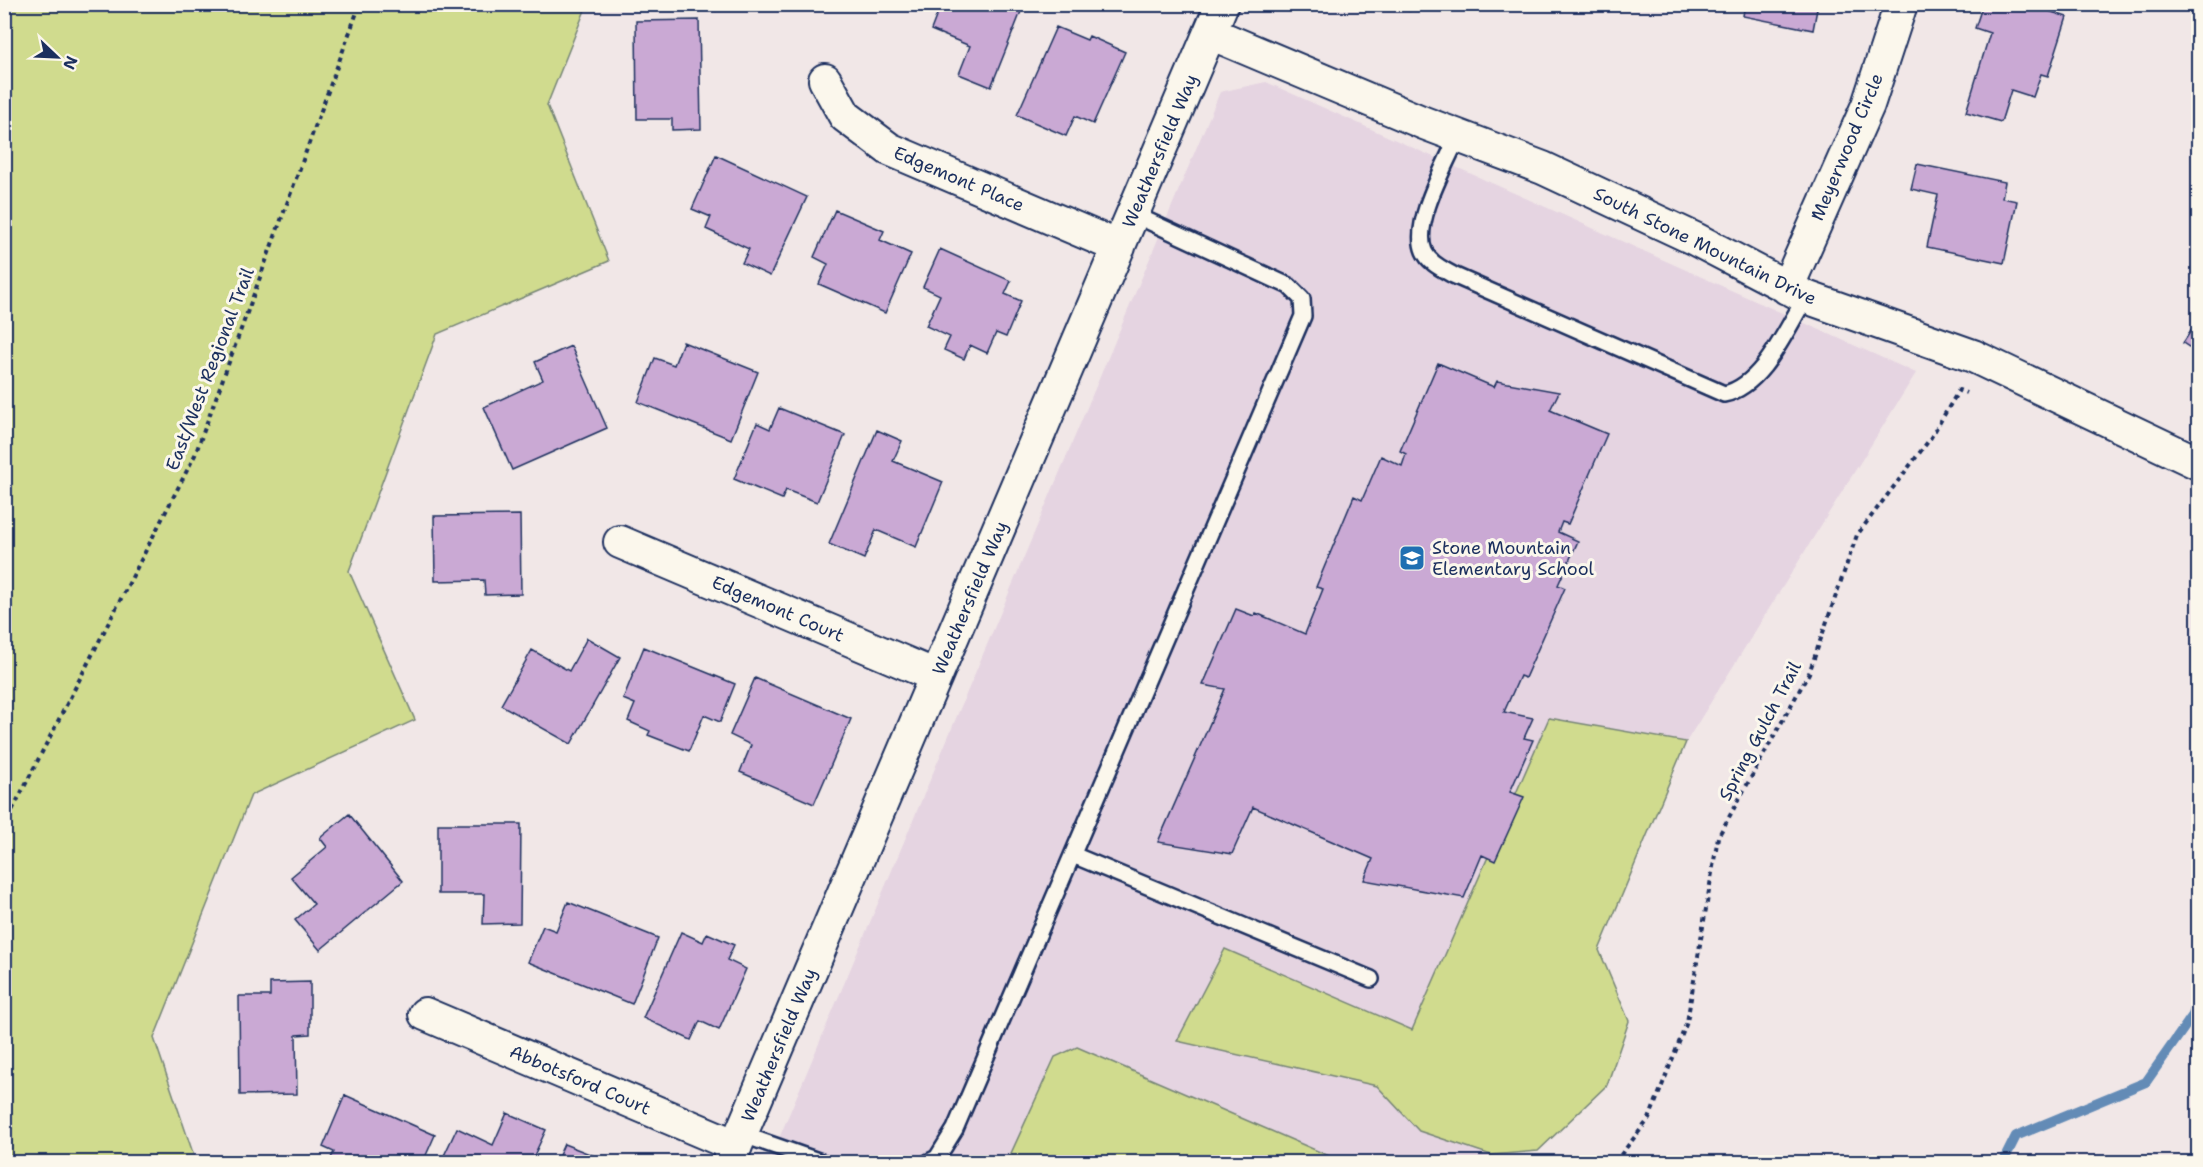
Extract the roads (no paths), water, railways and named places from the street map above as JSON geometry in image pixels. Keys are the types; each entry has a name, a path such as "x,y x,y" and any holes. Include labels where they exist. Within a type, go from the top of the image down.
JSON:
{"street":[{"name":"Weathersfield Way","path":"735,1148 1222,4"},
{"name":"Meyerwood Circle","path":"1796,292 1868,105 1901,4"},
{"name":"South Stone Mountain Drive","path":"1210,33 1553,173 1695,239 1796,292 1973,356 2199,463"},
{"name":"Edgemont Place","path":"825,80 845,116 889,149 1119,247"},
{"name":"Edgemont Court","path":"620,542 936,676"},
{"name":"Abbotsford Court","path":"425,1014 735,1148"}],"lane":[{"path":"1458,136 1424,218 1421,236 1424,252 1433,262 1453,275 1724,394 1738,391 1755,379 1796,292"},
{"path":"929,1162 937,1158 955,1129 1304,316 1302,299 1289,285 1132,214"},
{"path":"1073,855 1371,979"},
{"path":"735,1148 821,1162"}],"waterway":[{"path":"2003,1162 2016,1136 2146,1082 2193,1015 2198,999"}],"place":[{"name":"Stone Mountain Elementary School","path":"1412,558"}]}
